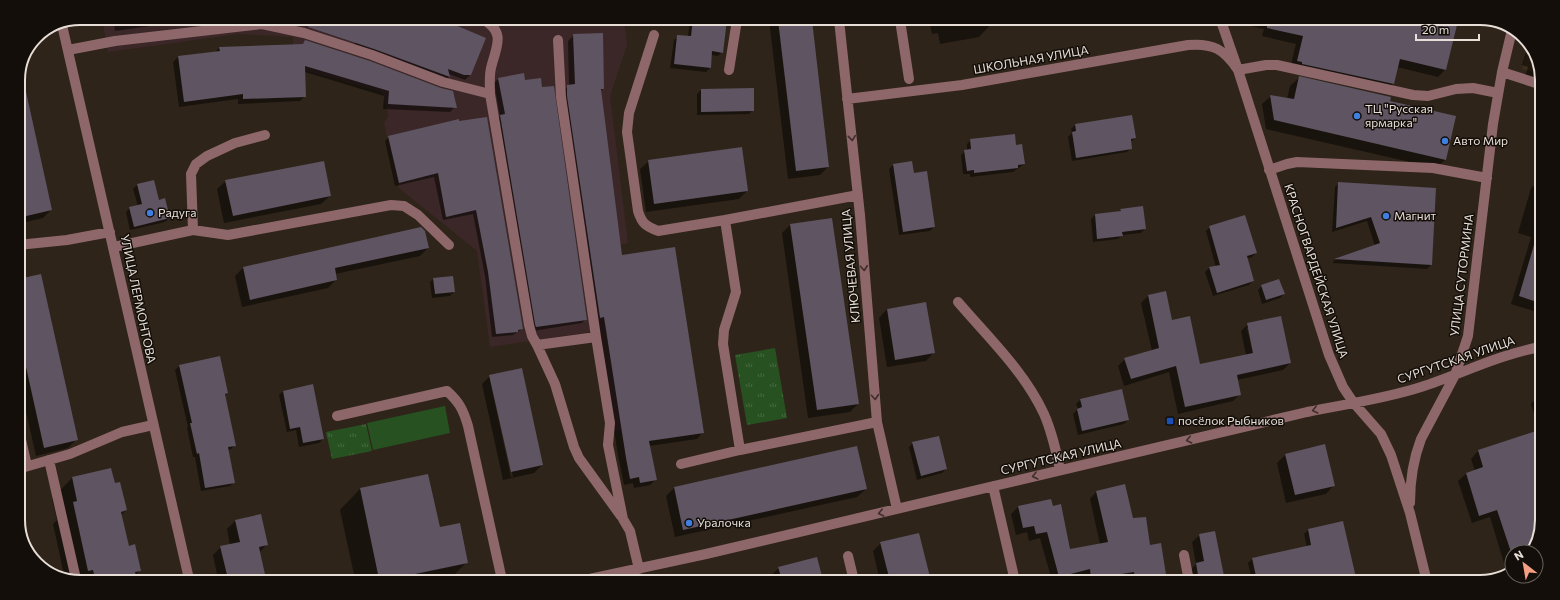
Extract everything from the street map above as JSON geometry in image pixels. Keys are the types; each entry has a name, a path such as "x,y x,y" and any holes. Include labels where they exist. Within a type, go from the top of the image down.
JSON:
{"street":[{"path":"68,50 115,41 233,25"},
{"path":"276,25 372,55 444,82 490,94"},
{"path":"490,25 498,35 498,46 489,79 490,94 532,336 554,384 574,447 579,458 630,531 639,569"},
{"path":"729,70 736,25"},
{"name":"КЛЮЧЕВАЯ УЛИЦА","path":"840,25 858,195 877,422 897,509"},
{"path":"901,25 909,79"},
{"name":"КРАСНОГВАРДЕЙСКАЯ УЛИЦА","path":"1222,25 1329,355 1343,387 1353,402 1373,424 1386,443 1410,514 1425,575"},
{"name":"УЛИЦА ЛЕРМОНТОВА","path":"61,29 68,50 114,247 188,575"},
{"name":"УЛИЦА СУТОРМИНА","path":"1410,514 1410,484 1416,450 1420,439 1455,374 1468,336 1498,93 1511,34"},
{"path":"654,35 629,113 627,132 638,211 641,221 648,227 658,231 858,195"},
{"path":"558,40 561,97 610,423 608,445 623,519"},
{"name":"ШКОЛЬНАЯ УЛИЦА","path":"847,99 962,86 1188,45 1206,44 1219,49"},
{"name":"КРАСНОГВАРДЕЙСКАЯ УЛИЦА","path":"1219,49 1230,58 1238,70"},
{"path":"1238,70 1266,65 1277,65 1413,95 1428,96 1456,89 1473,88 1498,93"},
{"path":"1502,72 1535,83"},
{"path":"193,230 191,174 196,164 207,156 235,143 265,135"},
{"path":"1269,170 1297,162 1432,168 1487,178"},
{"path":"114,247 193,230 228,235 391,205 404,206 418,215 448,245"},
{"path":"725,220 736,292 724,330 723,344 740,450"},
{"path":"25,244 66,240 110,232"},
{"path":"958,302 1022,378 1033,394 1049,427 1060,470"},
{"path":"537,345 596,337"},
{"name":"СУРГУТСКАЯ УЛИЦА","path":"610,575 706,554 1353,402 1400,393 1500,357 1535,348"},
{"path":"337,416 447,391 457,400 468,426 501,575"},
{"path":"682,464 740,450 877,422"},
{"path":"25,467 70,454 122,432 153,425"},
{"path":"49,460 75,575"},
{"path":"993,486 1014,575"},
{"path":"1184,555 1188,575"},
{"path":"848,556 853,575"}],"shaded area":[{"path":"103,25 625,25 627,45 610,96 628,243 620,245 649,425 607,432 591,332 490,347 477,251 399,188 384,122 388,117 382,92 293,67 293,37 239,34 108,52"},
{"path":"1527,51 1531,59 1534,73 1522,69"}],"green space":[{"path":"775,348 787,418 747,425 735,355"},
{"path":"445,406 450,433 373,450 367,423"},
{"path":"366,424 372,451 332,459 326,432"}],"building":[{"path":"309,25 455,25 486,38 471,75 464,75 448,69 450,77 308,27"},
{"path":"692,25 726,25 723,53 712,51 711,68 674,64 677,35 691,36"},
{"path":"779,25 813,25 829,167 796,171"},
{"path":"1267,25 1457,25 1446,70 1400,59 1394,84 1302,64 1302,62 1297,61 1303,36 1267,28"},
{"path":"603,33 604,89 601,89 622,255 675,247 704,433 649,441 657,480 640,483 639,477 630,479 626,458 604,317 600,318 567,96 567,85 575,84 573,34"},
{"path":"305,40 370,61 441,88 453,91 457,108 388,104 389,91 305,66 306,97 243,99 243,94 184,102 178,56 220,51 219,47 303,44"},
{"path":"524,73 525,80 541,78 542,87 554,86 587,320 536,327 535,324 500,115 505,114 498,78"},
{"name":"ТЦ \"Русская ярмарка\"","path":"1299,76 1391,97 1390,101 1456,116 1446,160 1274,120 1270,95 1294,99"},
{"path":"25,87 52,210 25,216"},
{"path":"754,88 754,111 701,112 701,89"},
{"path":"1132,115 1136,138 1131,139 1132,149 1076,158 1072,132 1076,131 1075,124"},
{"path":"487,117 523,329 518,330 518,332 496,334 488,272 476,210 446,217 438,173 399,183 388,136 459,119 459,121"},
{"path":"1015,134 1016,145 1022,144 1025,164 1018,165 1018,168 974,173 974,170 967,171 964,150 971,149 970,139"},
{"path":"742,147 748,191 654,204 648,160"},
{"path":"324,161 331,196 233,216 225,180"},
{"path":"912,161 914,173 927,171 935,227 903,232 893,164"},
{"name":"Радуга","path":"154,180 159,200 165,198 170,218 134,227 129,207 142,204 137,184"},
{"name":"Магнит","path":"1338,182 1436,188 1432,265 1334,259 1380,243 1371,217 1336,228"},
{"path":"1143,206 1146,229 1122,232 1123,236 1097,239 1095,214 1121,211 1120,209"},
{"path":"1245,215 1257,253 1247,256 1254,281 1217,293 1209,267 1220,265 1209,226"},
{"path":"832,218 859,404 817,410 790,224"},
{"path":"421,227 425,231 429,248 335,268 337,280 250,300 243,267"},
{"path":"1535,241 1535,301 1519,296"},
{"path":"41,274 78,440 44,448 25,362 25,277"},
{"path":"453,276 455,292 435,294 433,278"},
{"path":"1279,279 1285,294 1266,300 1261,285"},
{"path":"1166,291 1172,320 1190,316 1200,364 1253,353 1247,323 1281,316 1291,363 1237,375 1241,395 1185,407 1176,366 1131,379 1124,358 1159,348 1148,295"},
{"path":"926,302 935,353 895,360 887,309"},
{"path":"220,356 228,393 225,394 236,446 228,447 235,483 205,488 199,453 197,454 190,423 192,423 179,365"},
{"path":"522,368 543,465 511,472 489,375"},
{"path":"313,384 324,439 303,443 300,427 290,429 283,391"},
{"path":"1122,389 1129,420 1082,431 1077,409 1082,407 1080,399"},
{"path":"1535,431 1535,520 1534,531 1529,544 1508,544 1497,510 1479,516 1466,473 1483,467 1478,450"},
{"path":"939,436 947,469 921,476 912,442"},
{"path":"1325,444 1335,486 1295,495 1285,454"},
{"path":"857,446 867,489 683,530 674,487"},
{"path":"111,468 115,483 120,482 127,510 121,512 129,546 135,544 141,571 135,572 136,575 94,575 93,570 88,571 73,502 77,501 72,477"},
{"path":"428,474 440,527 460,523 468,563 410,575 378,575 360,488"},
{"path":"1125,484 1133,518 1146,517 1150,545 1161,543 1166,575 1134,575 1134,572 1116,575 1091,575 1090,569 1067,575 1058,575 1047,532 1036,534 1034,526 1023,528 1018,506 1051,499 1053,506 1061,504 1070,549 1108,542 1096,491"},
{"path":"261,514 268,545 259,547 265,575 227,575 220,546 240,542 235,520"},
{"path":"1343,521 1355,575 1256,575 1252,558 1311,545 1308,529"},
{"path":"1215,531 1224,575 1198,575 1196,563 1204,561 1199,534"},
{"path":"919,533 930,575 888,575 880,542"},
{"path":"817,557 822,575 780,575 778,567"}],"place":[{"name":"ТЦ \"Русская ярмарка\"","path":"1357,116"},
{"name":"Авто Мир","path":"1445,141"},
{"name":"Радуга","path":"150,213"},
{"name":"Магнит","path":"1386,216"},
{"name":"посёлок Рыбников","path":"1170,421"},
{"name":"Уралочка","path":"689,523"}]}
